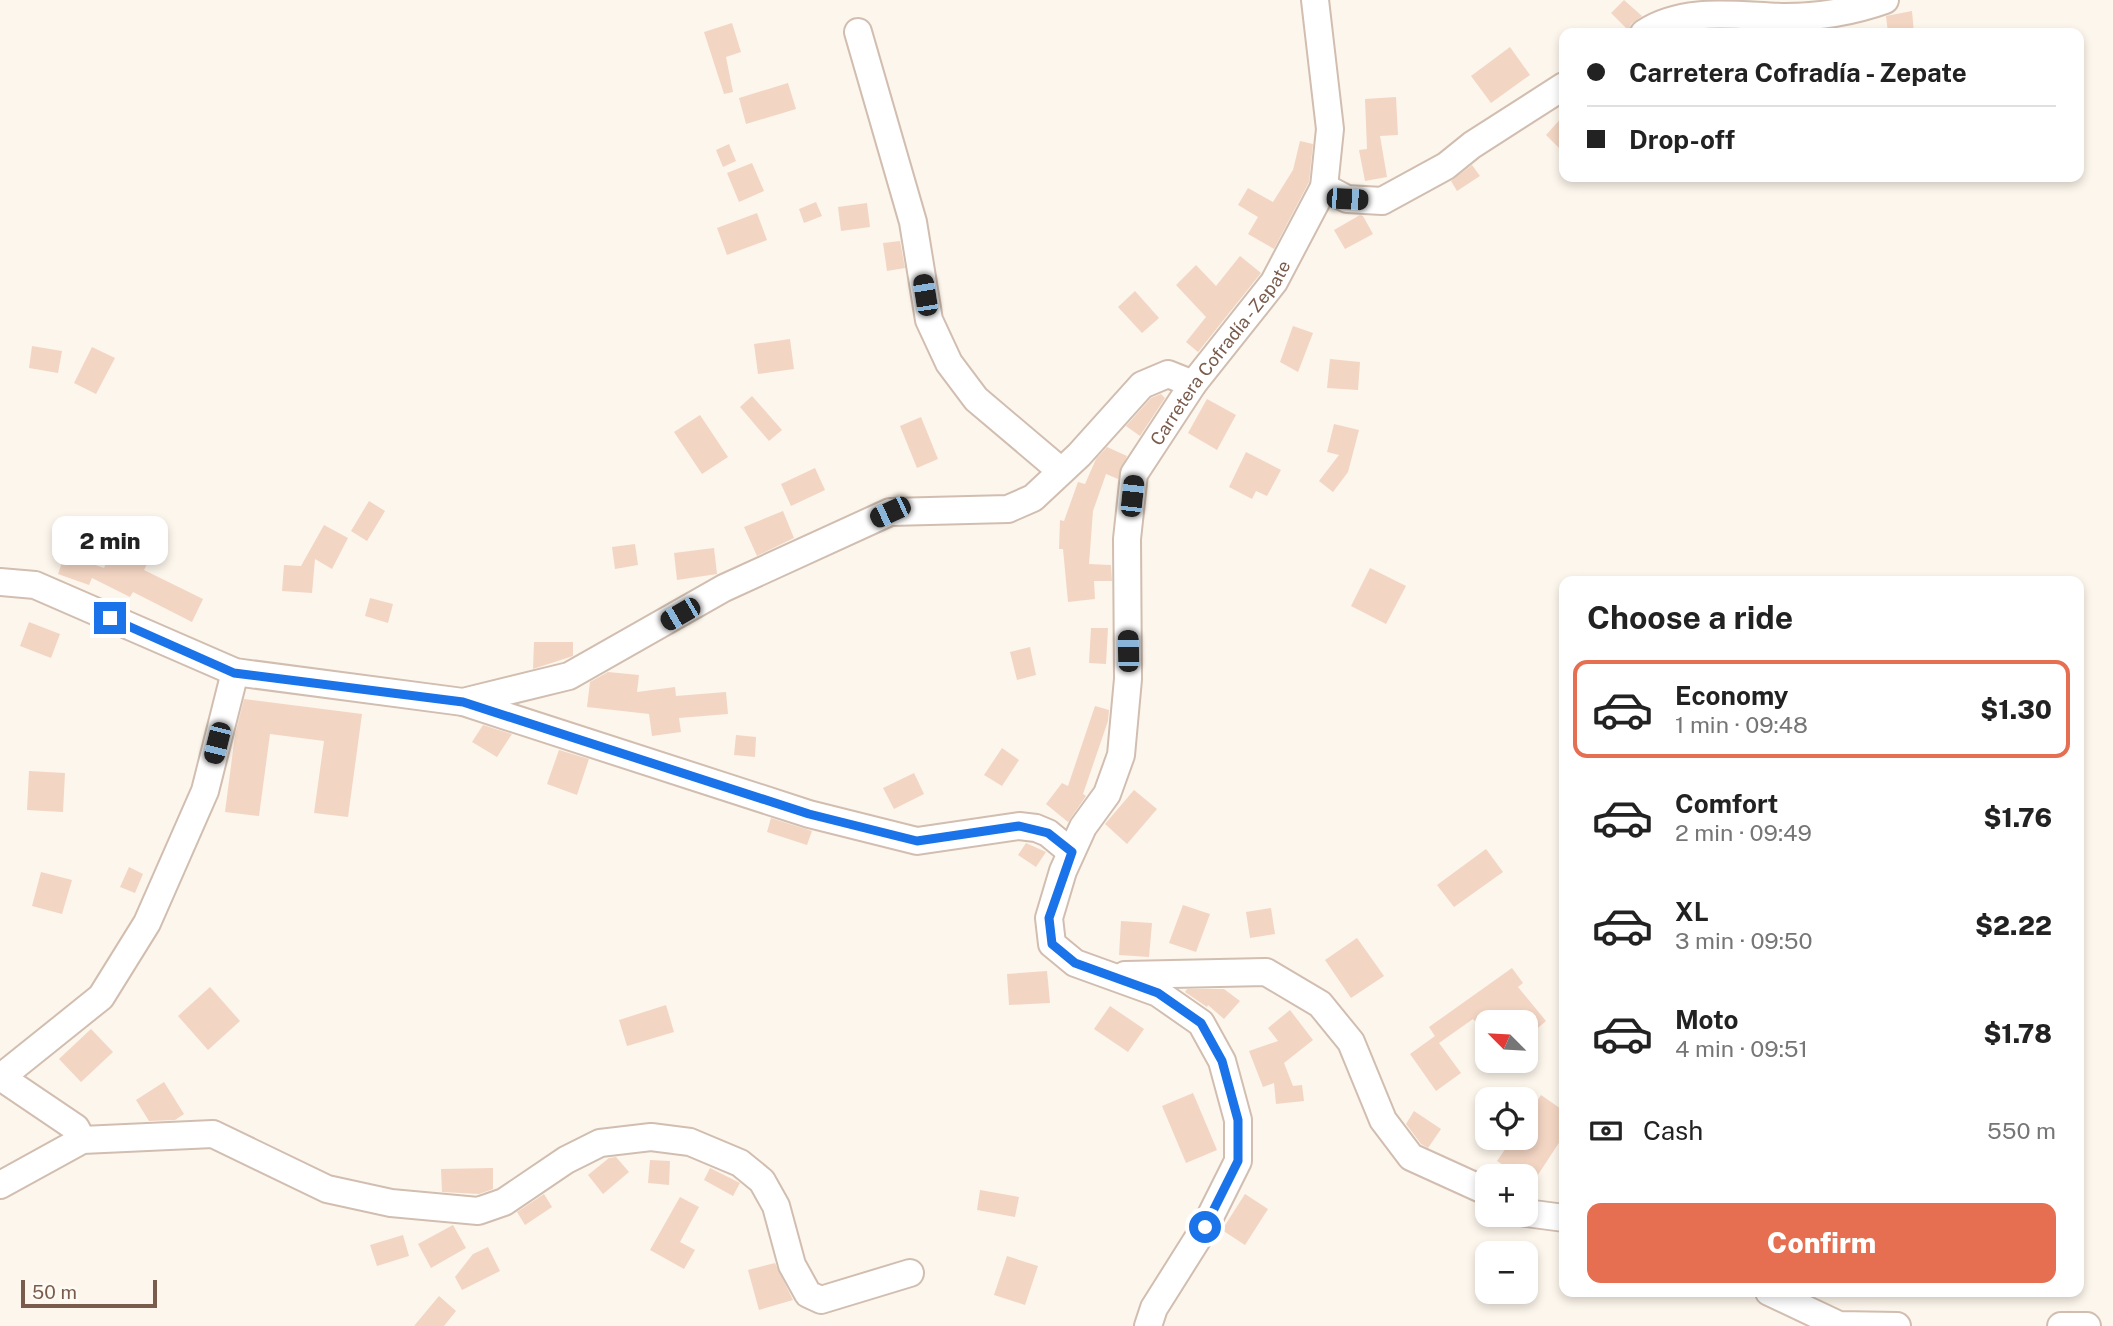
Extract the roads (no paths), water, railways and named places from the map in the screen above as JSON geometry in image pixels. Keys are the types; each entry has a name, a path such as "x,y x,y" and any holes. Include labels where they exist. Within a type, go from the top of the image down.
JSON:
{"street":[{"name":"Carretera Cofradía - Zepate","path":"1148,1326 1154,1308 1205,1227 1238,1161 1238,1120 1222,1061 1201,1023 1158,993 1075,963 1052,944 1049,918 1083,827 1107,794 1121,755 1128,679 1127,539 1134,474 1193,384 1274,282 1324,187 1330,129 1315,0"},
{"path":"1655,28 1681,16 1787,17 1857,10 1885,0"},
{"path":"858,32 913,222 929,320 950,363 976,399 1061,471"},
{"path":"1324,187 1347,199 1382,201 1446,166 1472,145 1559,89"},
{"path":"463,702 569,676 724,589 890,512 1008,509 1033,498 1142,385 1168,374 1193,384"},
{"path":"0,582 35,585 234,673 463,702 809,814 917,841 1019,826 1036,828 1072,852"},
{"path":"82,1140 76,1128 1,1078 101,997 147,923 205,791 234,673"},
{"path":"1109,975 1266,972 1320,1004 1351,1042 1383,1120 1411,1157 1475,1186"},
{"path":"0,1185 82,1140 213,1134 327,1189 391,1203 478,1211 504,1202 566,1160 600,1143 651,1136 690,1142 740,1163 762,1181 776,1206 793,1265 808,1294 821,1300 910,1273"},
{"path":"1538,1215 1559,1217"},
{"path":"1780,1297 1839,1325 1897,1326"},
{"path":"2061,1326 2087,1326"}]}
